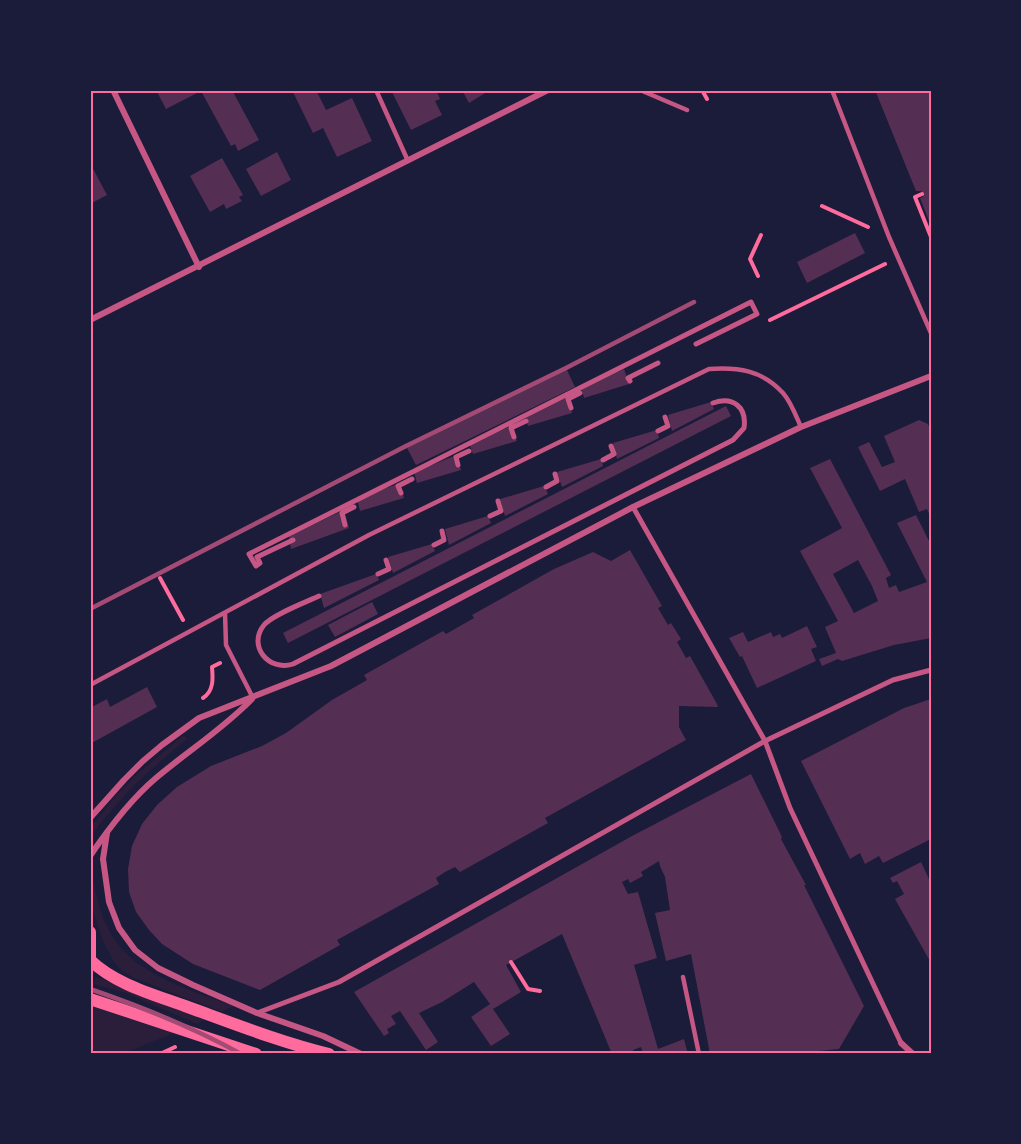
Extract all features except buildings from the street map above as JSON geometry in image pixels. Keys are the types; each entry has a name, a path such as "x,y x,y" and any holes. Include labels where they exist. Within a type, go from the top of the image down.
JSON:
{"main road":[{"path":"90,932 90,959 112,977 230,1023 329,1054"},
{"path":"90,999 256,1054"}],"street":[{"path":"113,90 198,267"},
{"path":"90,320 548,90"},
{"path":"293,540 257,556 260,563 256,566 249,554 751,302 757,314 696,344"},
{"path":"630,381 628,378 658,363"},
{"path":"90,818 123,780 162,745 184,728 215,711 332,666 633,507 801,427 931,376"},
{"path":"571,408 568,399 580,393"},
{"path":"319,596 264,625 259,634 258,644 266,660 285,667 293,664 733,440 744,428 743,411 738,404 730,400 713,403"},
{"path":"658,431 668,426 665,417"},
{"path":"514,437 512,428 526,421"},
{"path":"603,460 614,454 611,446"},
{"path":"458,465 456,457 469,451"},
{"path":"546,487 556,481 555,474"},
{"path":"401,493 398,486 412,479"},
{"path":"490,516 501,511 498,501"},
{"path":"345,525 342,513 354,507"},
{"path":"633,507 765,741 790,808 901,1042 914,1054"},
{"path":"434,545 444,540 442,531"},
{"path":"378,574 389,569 386,560"},
{"path":"257,1012 339,982 765,741 893,680 931,670"},
{"path":"90,856 135,798 154,779 232,719 253,698"},
{"path":"107,832 103,859 105,887 119,928 135,950 158,968 193,986 323,1036 361,1054"}],"lane":[{"path":"376,90 408,161"},
{"path":"640,90 687,110"},
{"path":"832,90 889,237 931,333"},
{"path":"90,685 413,513 709,369 733,367 759,374 784,393 801,427"},
{"path":"225,613 226,645 253,698"},
{"path":"683,977 699,1054"}],"path":[{"path":"702,90 707,99"},
{"path":"922,194 915,197 931,237"},
{"path":"822,206 889,237"},
{"path":"758,276 750,259 761,235"},
{"path":"767,321 899,257"},
{"path":"160,578 189,632"},
{"path":"511,962 528,989 540,991"}],"shaded area":[{"path":"184,735 187,739 135,785 111,810 90,838 90,828 116,796 136,775"},
{"path":"90,874 105,922 115,940 127,954 142,966 177,985 233,1006 222,1012 134,978 122,971 114,962 103,941 90,902"},
{"path":"96,977 204,1020 197,1024 126,993 94,984"},
{"path":"90,1003 179,1031 122,1054 90,1054"}],"railway":[{"path":"90,609 406,446 694,302"},
{"path":"90,989 167,1018 241,1054"}]}
